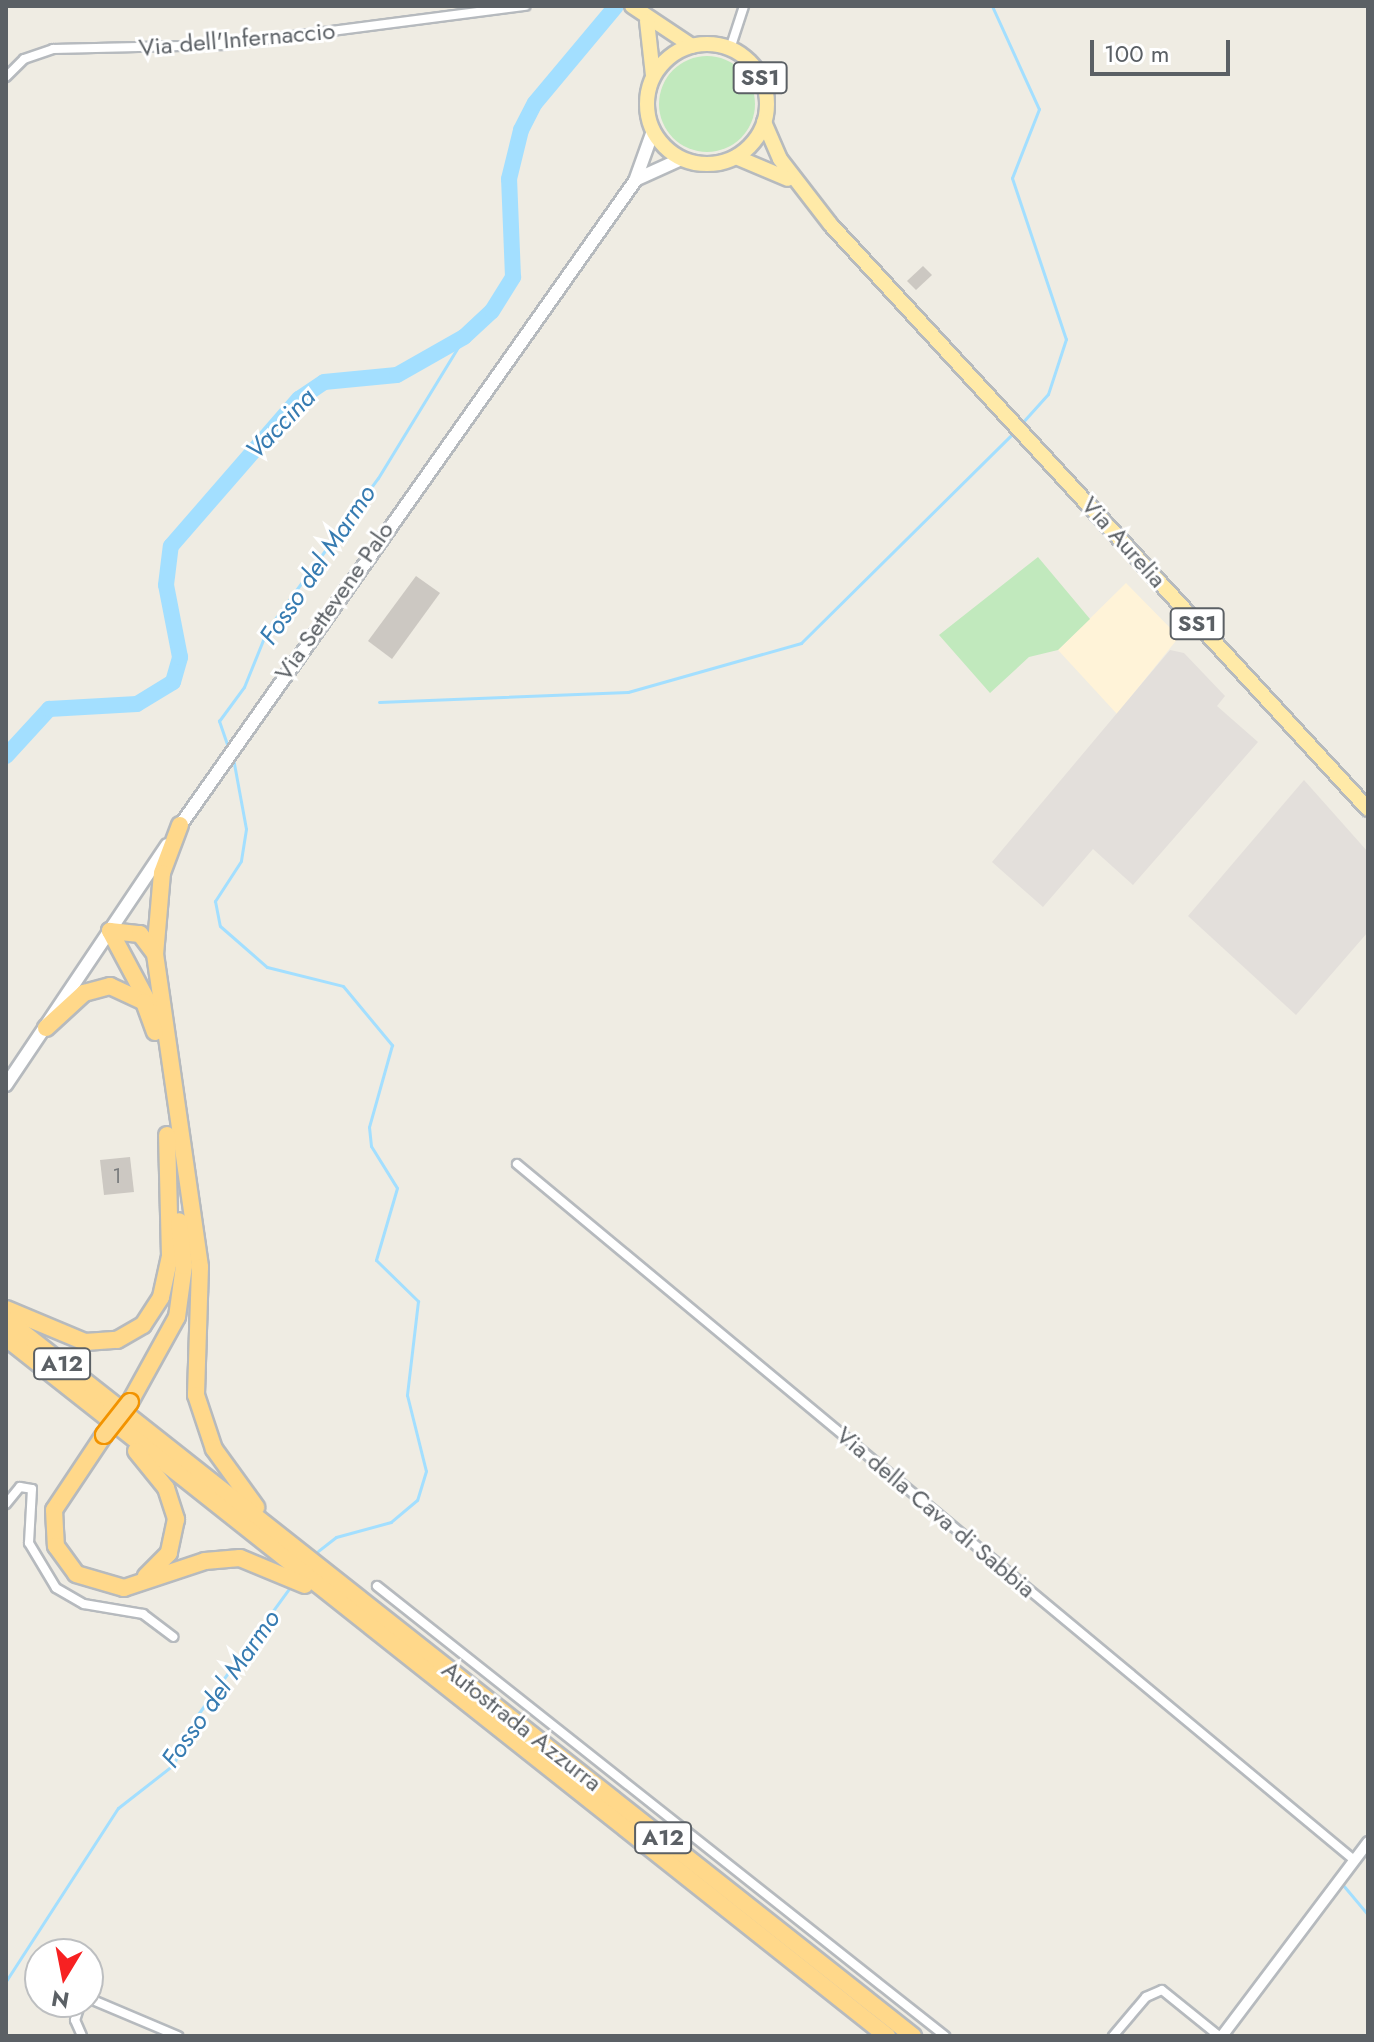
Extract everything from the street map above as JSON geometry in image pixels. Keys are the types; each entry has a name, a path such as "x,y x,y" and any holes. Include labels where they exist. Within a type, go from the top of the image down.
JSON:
{"highway":[{"path":"180,825 162,873 155,954 200,1274 195,1376 203,1422 242,1491 306,1566 408,1645"},
{"path":"110,931 137,933 155,954"},
{"path":"110,931 152,1015 184,1266 179,1310 163,1355 54,1510 56,1546 76,1574 124,1588 234,1558 306,1566 408,1645"},
{"path":"46,1028 79,996 103,987 133,993 152,1015"},
{"path":"6,1309 72,1340 106,1342 135,1332 163,1291 173,1192"},
{"path":"6,1345 117,1423 159,1477 176,1519 163,1562 126,1582 82,1573 58,1533 67,1492 117,1423 179,1326 189,1210"},
{"name":"A12","path":"6,1319 117,1423"},
{"name":"A12","path":"6,1338 306,1566"},
{"name":"Autostrada Azzurra","path":"408,1645 887,2036"},
{"name":"Autostrada Azzurra","path":"408,1645 913,2036"}],"main road":[{"name":"SS1","path":"632,6 647,21 692,46 730,49 765,87 764,122 736,157 699,164 681,159"},
{"path":"647,21 656,49 653,77 647,94 653,131 681,159"},
{"path":"653,77 692,46"},
{"name":"Via Aurelia","path":"764,122 801,189"},
{"name":"Via Settevene Palo","path":"6,1085 235,739 635,181 653,131"},
{"name":"Via Aurelia","path":"736,157 765,163 801,189 1368,809"},
{"name":"Via Settevene Palo","path":"635,181 681,159"}],"street":[{"name":"Via dell'Infernaccio","path":"6,77 24,59 53,49 224,45 525,6"},
{"path":"730,49 744,6"},
{"name":"Via della Cava di Sabbia","path":"517,1164 1354,1860"},
{"path":"6,1504 23,1485 32,1489 30,1548 59,1591 82,1603 143,1614 173,1637"},
{"path":"377,1586 945,2036"},
{"path":"1113,2036 1146,1997 1162,1990 1220,2036 1368,1842"},
{"path":"104,2005 178,2036"}],"shaded area":[{"path":"1126,583 1179,637 1117,714 1058,650"},
{"path":"1170,650 1184,653 1225,696 1217,706 1258,742 1133,885 1093,849 1043,907 992,862"},
{"path":"1304,780 1368,852 1368,932 1296,1015 1188,916"}],"green space":[{"path":"707,56 726,59 741,70 752,85 755,104 752,123 741,138 726,149 707,152 688,149 673,138 662,123 659,104 662,85 673,70 688,59"},
{"path":"1038,557 1090,619 1058,650 1029,657 990,693 939,635"}],"building":[{"path":"923,266 932,275 916,290 907,281"},
{"path":"416,576 440,593 392,659 368,641"},
{"path":"130,1157 134,1192 104,1195 100,1160"}],"waterway":[{"name":"Vaccina","path":"6,756 49,709 137,704 173,682 180,657 166,585 171,546 299,399 324,382 397,375 464,337 492,311 513,277 509,179 521,130 535,103 616,6"},
{"path":"992,6 1039,109 1012,178 1066,339 1048,394 1021,424"},
{"name":"Fosso del Marmo","path":"228,747 219,721 244,687 267,630 378,478 464,337"},
{"path":"379,702 628,692 801,643 1016,430"},
{"name":"Fosso del Marmo","path":"233,758 246,829 241,861 215,901 220,926 267,967 343,986 392,1045 369,1127 371,1146 397,1188 376,1260 418,1301 407,1395 426,1471 417,1500 391,1522 336,1537 318,1551"},
{"name":"Fosso del Marmo","path":"6,1981 118,1808 173,1765 196,1717 291,1586"},
{"path":"1343,1885 1368,1915"}]}
